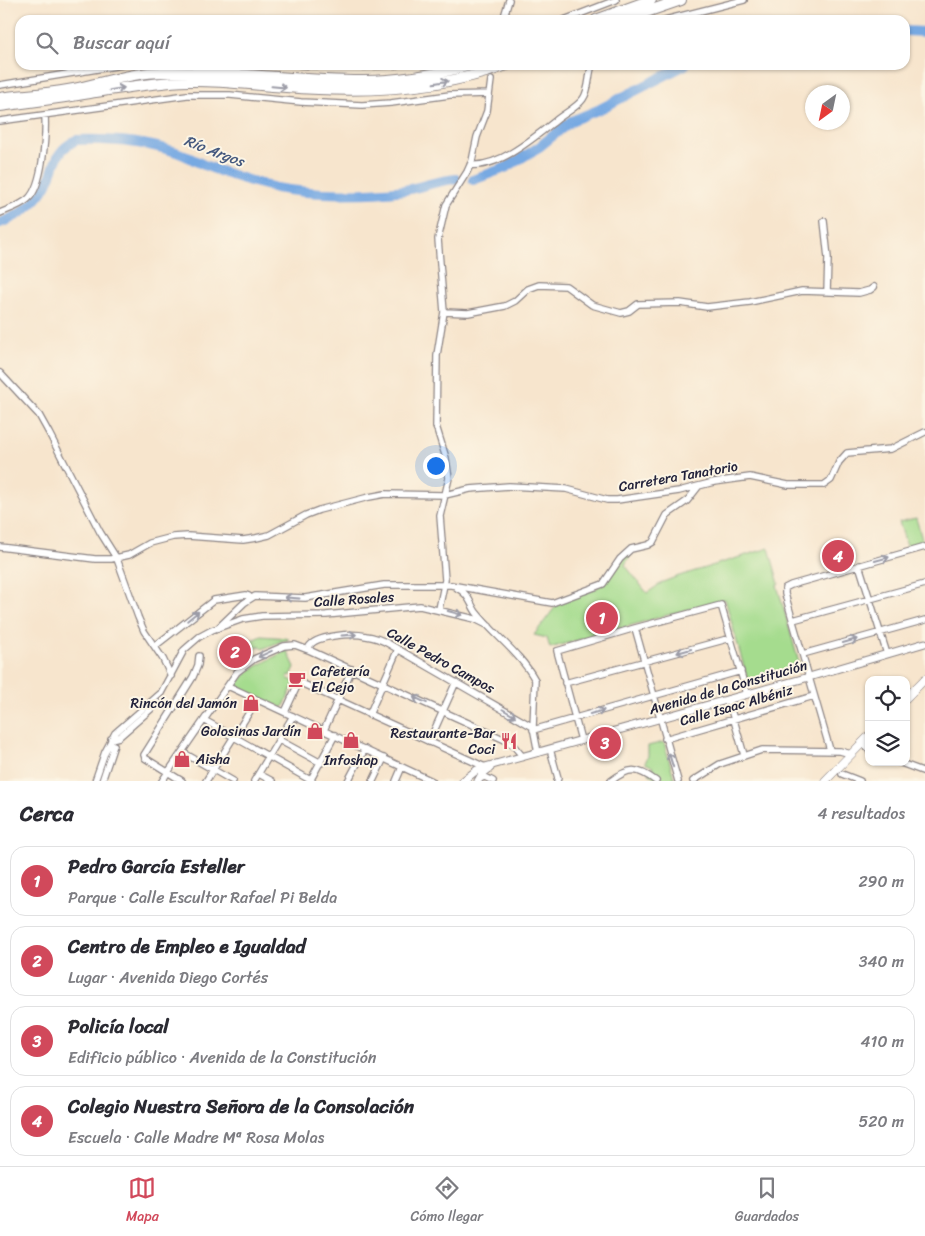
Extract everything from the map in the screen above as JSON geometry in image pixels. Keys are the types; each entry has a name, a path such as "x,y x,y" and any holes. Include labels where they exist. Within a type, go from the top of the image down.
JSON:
{"highway":[{"path":"610,15 651,0"},
{"path":"638,15 681,0"},
{"path":"0,98 68,90 108,80 162,72 221,72 300,79 365,81 433,74 450,70"},
{"path":"0,106 156,83 220,81 354,90 423,86 459,79 490,70"}],"main road":[{"path":"910,694 925,679"},
{"path":"825,781 844,776 851,754 865,740"}],"street":[{"path":"504,15 508,0"},
{"path":"577,15 616,0"},
{"path":"685,15 744,0"},
{"path":"0,85 92,70"},
{"path":"470,165 485,164 512,151 533,139 579,103 586,92 590,70"},
{"path":"439,609 445,582 440,516 449,478 446,458 436,426 438,355 444,312 438,250 439,232 446,205 470,165 477,137 486,115 491,80"},
{"path":"0,121 187,95 230,95 301,102 362,104 391,103 450,95 489,94"},
{"path":"0,213 28,199 35,188 44,140 45,115"},
{"path":"824,221 828,258 827,292"},
{"path":"444,312 477,312 505,306 515,301 528,289 539,285 566,286 592,305 621,313 629,312 638,304 680,303 707,307 750,302 802,291 859,293 874,287"},
{"path":"0,373 39,415 100,532 117,559 144,631 163,658 171,676"},
{"name":"Carretera Tanatorio","path":"117,559 150,544 173,537 242,540 263,537 319,510 369,497 390,494 445,495 470,489 509,486 566,489 606,500 617,500 698,487 714,482 750,476 788,486 824,485 832,480 839,462 847,453 890,450 925,432"},
{"path":"451,585 552,603 600,586 605,583 620,559 632,549 653,542 667,515 687,501 698,487"},
{"path":"0,547 95,559 117,559"},
{"path":"830,750 785,588 925,547"},
{"path":"859,565 887,654"},
{"path":"102,781 115,733 157,696 171,676 184,650 204,634 218,628 250,599 261,596 305,598 384,585 445,582 462,591 469,598 475,610 535,680 533,729 538,753"},
{"path":"793,620 925,584"},
{"path":"469,598 471,588"},
{"path":"155,646 214,600 246,595 250,599"},
{"name":"Calle Rosales","path":"218,628 244,619 262,616 326,615 420,606 480,620 489,626"},
{"path":"581,740 558,651 635,628 721,606 746,694"},
{"path":"470,618 476,614 475,610"},
{"path":"803,654 925,620"},
{"path":"635,628 678,781"},
{"name":"Calle Pedro Campos","path":"311,651 309,647 316,640 356,634 374,637 456,682 533,729"},
{"path":"565,683 731,638"},
{"name":"Avenida de la Constitución","path":"465,779 477,770 925,643"},
{"path":"162,781 237,672 254,659 290,645 302,647 352,669 503,739 513,745 522,757"},
{"path":"369,715 398,649"},
{"path":"182,781 145,758 144,754 193,677 200,656"},
{"path":"324,730 352,669"},
{"path":"533,729 740,671"},
{"path":"429,742 456,682"},
{"path":"285,712 299,683 471,761 489,767 478,780"},
{"path":"228,686 432,781"},
{"name":"Calle Isaac Albéniz","path":"665,739 814,696"},
{"path":"728,699 744,756"},
{"path":"206,781 257,700"},
{"path":"96,781 105,752 112,742 158,703"},
{"path":"254,781 293,716"},
{"path":"204,720 311,781 335,736"},
{"path":"279,740 321,763"},
{"path":"862,743 865,746"},
{"path":"348,781 365,749"},
{"path":"550,749 558,778 557,781"},
{"path":"693,781 715,766 769,749 830,750 844,751 851,754"},
{"path":"182,752 232,781"},
{"path":"373,781 384,758"},
{"path":"471,761 477,770 478,780"},
{"path":"909,766 925,772"},
{"path":"396,781 402,767"},
{"path":"611,781 630,770 646,774 656,781"},
{"path":"259,774 272,781"},
{"path":"465,779 474,776 478,780"},
{"path":"844,776 860,781"},
{"path":"478,780 485,777 493,781"}],"green space":[{"path":"916,518 923,543 907,547 899,522"},
{"path":"769,548 779,584 777,585 801,670 749,685 725,599 550,648 547,638 534,635 559,602 596,589 628,553 631,554 625,565 647,593 663,582 676,577"},
{"path":"261,636 288,638 288,640 262,649 260,646 250,651 247,642"},
{"path":"287,650 295,667 291,676 289,675 287,678 295,682 283,708 234,686 250,670"},
{"path":"664,742 675,781 659,781 649,774 653,767 645,763 648,756 648,746"}],"waterway":[{"name":"Río Argos","path":"910,31 925,32"},
{"name":"Río Argos","path":"473,180 507,167 539,147 571,121 600,109 675,70"},
{"name":"Río Argos","path":"0,223 16,216 37,199 47,185 62,150 76,140 125,141 149,145 177,152 222,172 276,188 306,192 340,194 390,192 456,179"}],"place":[{"name":"Colegio Nuestra Señora de la Consolación","path":"838,556"},
{"name":"Pedro García Esteller","path":"602,618"},
{"name":"Centro de Empleo e Igualdad","path":"235,652"},
{"name":"Cafetería El Cejo","path":"297,679"},
{"name":"Rincón del Jamón","path":"251,703"},
{"name":"Golosinas Jardín","path":"315,731"},
{"name":"Infoshop","path":"351,740"},
{"name":"Restaurante-Bar Coci","path":"509,741"},
{"name":"Policía local","path":"605,743"},
{"name":"Aisha","path":"182,759"}]}
